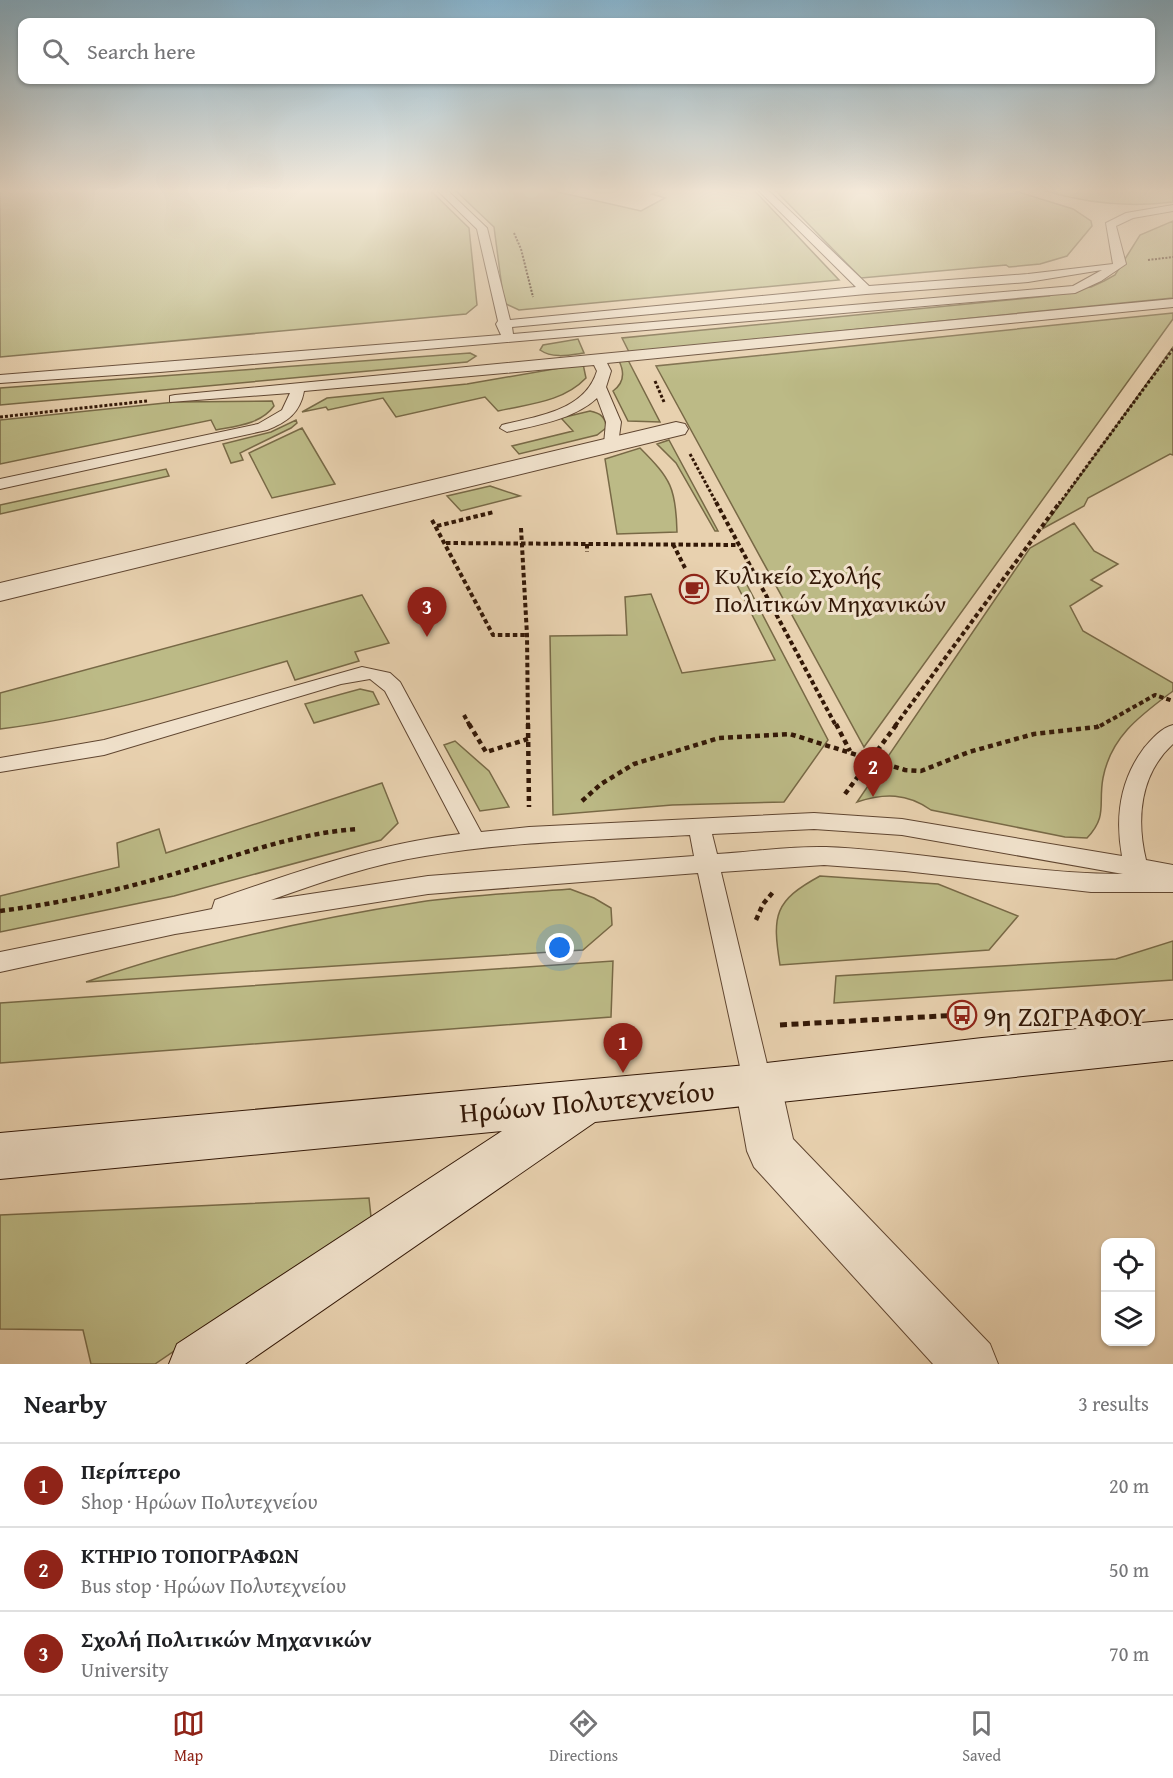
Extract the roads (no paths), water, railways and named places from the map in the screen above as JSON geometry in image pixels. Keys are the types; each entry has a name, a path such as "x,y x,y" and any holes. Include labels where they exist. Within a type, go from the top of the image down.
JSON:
{"street":[{"path":"0,592 676,429"},
{"name":"Ηρώων Πολυτεχνείου","path":"0,1156 758,1085 982,1058 1173,1040"},
{"path":"758,1085 771,1151 970,1364"},
{"path":"197,1364 588,1100"}],"lane":[{"path":"486,254 497,324 508,336"},
{"path":"829,254 866,290"},
{"path":"1117,254 1120,264"},
{"path":"497,324 866,290 1028,278 1120,264"},
{"path":"175,399 298,388 603,347 1075,289 1097,279 1120,264"},
{"path":"0,378 160,368 508,336 603,347 644,356 1173,303"},
{"path":"507,428 554,415 586,400 599,387 604,371 603,347 591,315"},
{"path":"0,378 155,356 364,337"},
{"path":"599,387 614,420 616,435 611,444"},
{"path":"0,484 262,427 289,413 296,405 298,388"},
{"path":"0,765 90,752 281,696 371,673 383,677 393,687 475,842"},
{"path":"1139,875 1130,824 1133,787 1150,752 1173,732"},
{"path":"175,924 319,873 424,848 530,835 814,821 902,827 964,836 1173,883"},
{"path":"699,827 758,1085"},
{"path":"0,962 175,924 429,885 534,874 824,856 905,862 1090,884 1139,875 1173,874"}],"place":[{"name":"Κυλικείο Σχολής Πολιτικών Μηχανικών","path":"694,589"},
{"name":"Σχολή Πολιτικών Μηχανικών","path":"427,637"},
{"name":"ΚΤΗΡΙΟ ΤΟΠΟΓΡΑΦΩΝ","path":"873,797"},
{"name":"9η ΖΩΓΡΑΦΟΥ","path":"962,1015"},
{"name":"Περίπτερο","path":"623,1073"}]}
